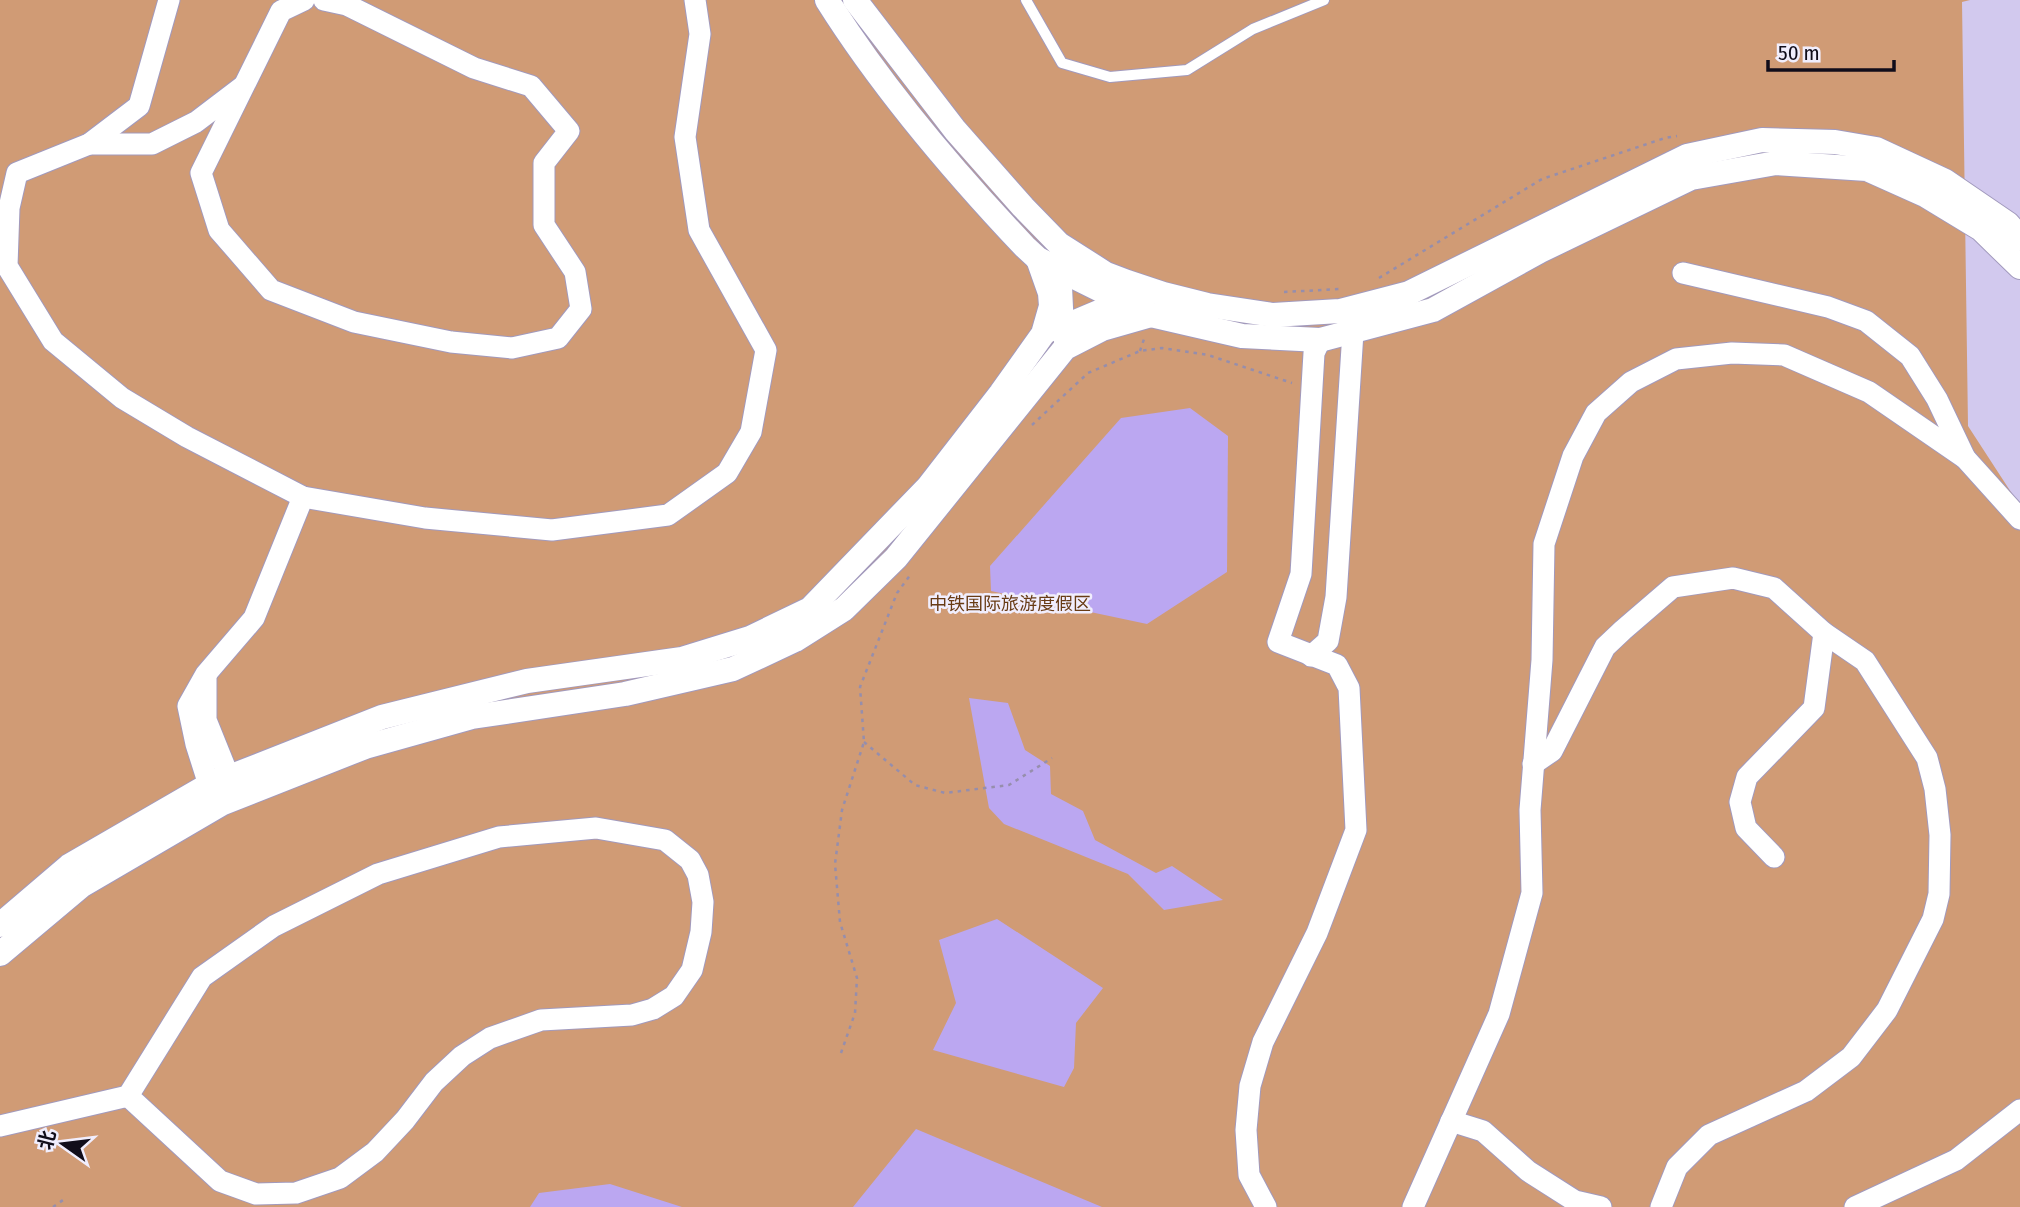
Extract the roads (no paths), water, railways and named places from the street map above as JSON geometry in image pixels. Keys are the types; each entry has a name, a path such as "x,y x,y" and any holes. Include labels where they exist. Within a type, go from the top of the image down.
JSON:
{"street":[{"path":"169,0 139,106 89,144 17,173 9,208 7,266 54,341 122,398 187,437 303,497 425,518 552,530 668,515 727,473 751,432 766,350 699,230 685,137 701,34 695,0"},
{"path":"304,0 281,11 201,173 219,230 271,290 354,322 452,342 512,348 558,338 581,309 575,272 544,225 544,163 569,131 531,86 474,68 347,5 324,0"},
{"path":"827,0 891,90 944,157 1012,234 1038,259 1151,315 1242,337 1320,340 1433,310 1540,251 1691,178 1776,163 1867,169 1925,195 1981,229 2020,267"},
{"path":"855,0 955,130 1059,244 1107,274 1148,290 1207,304 1273,315 1340,311 1409,293 1687,156 1762,140 1835,142 1876,149 1945,181 2008,225 2020,238"},
{"path":"89,144 152,144 196,122 248,82"},
{"path":"1057,336 1062,271 1059,244"},
{"path":"1038,259 1050,293 1057,336"},
{"path":"1683,273 1828,307 1866,321 1910,356 1937,399 1965,458"},
{"path":"0,925 69,866 221,788 382,717 527,681 682,659 750,638 810,609 928,487 1001,393 1057,336 1123,300 1148,290"},
{"path":"1057,336 1091,333 1151,315"},
{"path":"1311,656 1328,641 1336,597 1353,332"},
{"path":"1266,1207 1249,1175 1246,1130 1250,1086 1263,1042 1317,933 1356,830 1349,688 1337,665 1278,642 1301,574 1314,353 1320,340"},
{"path":"1412,1207 1499,1014 1532,893 1530,810 1542,660 1544,544 1573,456 1596,413 1631,382 1676,359 1732,353 1784,355 1869,392 1965,458 2020,519"},
{"path":"221,788 206,720 206,674 254,618 303,497"},
{"path":"1534,764 1552,751 1605,648 1673,587 1733,578 1774,588 1824,633 1865,661 1927,758 1935,789 1940,835 1939,894 1933,919 1887,1010 1851,1057 1806,1091 1709,1135 1677,1167 1661,1207"},
{"path":"1774,857 1746,828 1741,802 1747,777 1814,708 1824,633"},
{"path":"0,954 81,886 221,788"},
{"path":"0,1126 128,1096 202,977 274,926 378,874 499,837 596,828 665,840 690,860 698,875 703,902 701,932 692,970 674,996 653,1009 632,1015 541,1020 490,1038 462,1056 434,1082 405,1120 375,1152 340,1178 296,1193 256,1194 220,1181 128,1096"},
{"path":"1855,1207 1956,1160 2020,1110"},
{"path":"1451,1121 1483,1131 1528,1171 1575,1201 1601,1207"}],"lane":[{"path":"1026,0 1062,62 1110,77 1187,71 1253,29 1324,0"}],"park label":[{"name":"中铁国际旅游度假区","path":"1010,604"}]}
